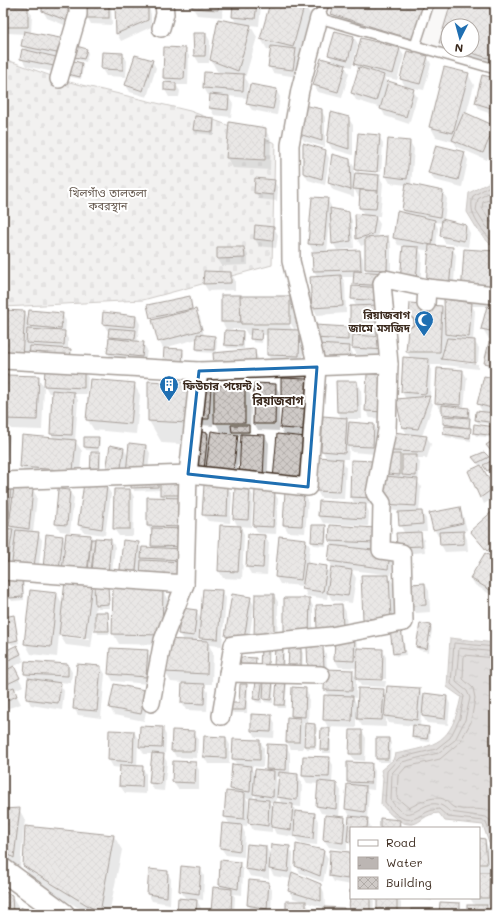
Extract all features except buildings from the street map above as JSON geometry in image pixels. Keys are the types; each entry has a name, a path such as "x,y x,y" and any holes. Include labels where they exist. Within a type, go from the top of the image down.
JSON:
{"street":[{"path":"59,79 78,14 78,3"},
{"path":"161,28 165,14 164,3"},
{"path":"3,481 188,474 308,487 317,367 291,261 290,145 300,90 321,10"},
{"path":"221,716 233,645 331,636 404,622 402,553 381,550 382,503 375,494 387,430 389,364 383,280 426,296 495,295"},
{"path":"3,360 198,371 389,364"},
{"path":"151,703 163,640 185,584 188,474 198,371"},
{"path":"3,571 185,584"},
{"path":"228,673 321,675"},
{"path":"3,870 63,914"}],"lane":[{"path":"415,46 429,3"},
{"path":"321,10 415,46 495,69"},
{"path":"386,321 409,322"}],"highlighted area":[{"path":"317,367 308,487 188,474 199,371"}],"shaded area":[{"path":"324,3 495,3 495,69 457,58 480,58 480,18 440,18 440,53 319,18"}],"green space":[{"name":"খিলগাঁও তালতলা কবরস্থান","path":"3,61 10,61 65,81 190,111 275,143 272,265 143,300 3,307"}],"water":[{"path":"488,183 495,184 495,242 491,245 479,232 467,212 469,193"},
{"path":"450,638 495,643 495,846 489,843 483,825 445,821 439,813 427,816 416,823 408,824 399,821 381,804 383,778 381,770 393,760 395,754 422,748 440,740 453,724 461,697 447,687"},
{"path":"495,870 495,914 493,914 493,876"}],"place":[{"name":"রিয়াজবাগ জামে মসজিদ","path":"424,337"},
{"name":"ফিউচার পয়েন্ট ১","path":"169,402"}],"district":[{"name":"রিয়াজবাগ","path":"278,400"}]}
